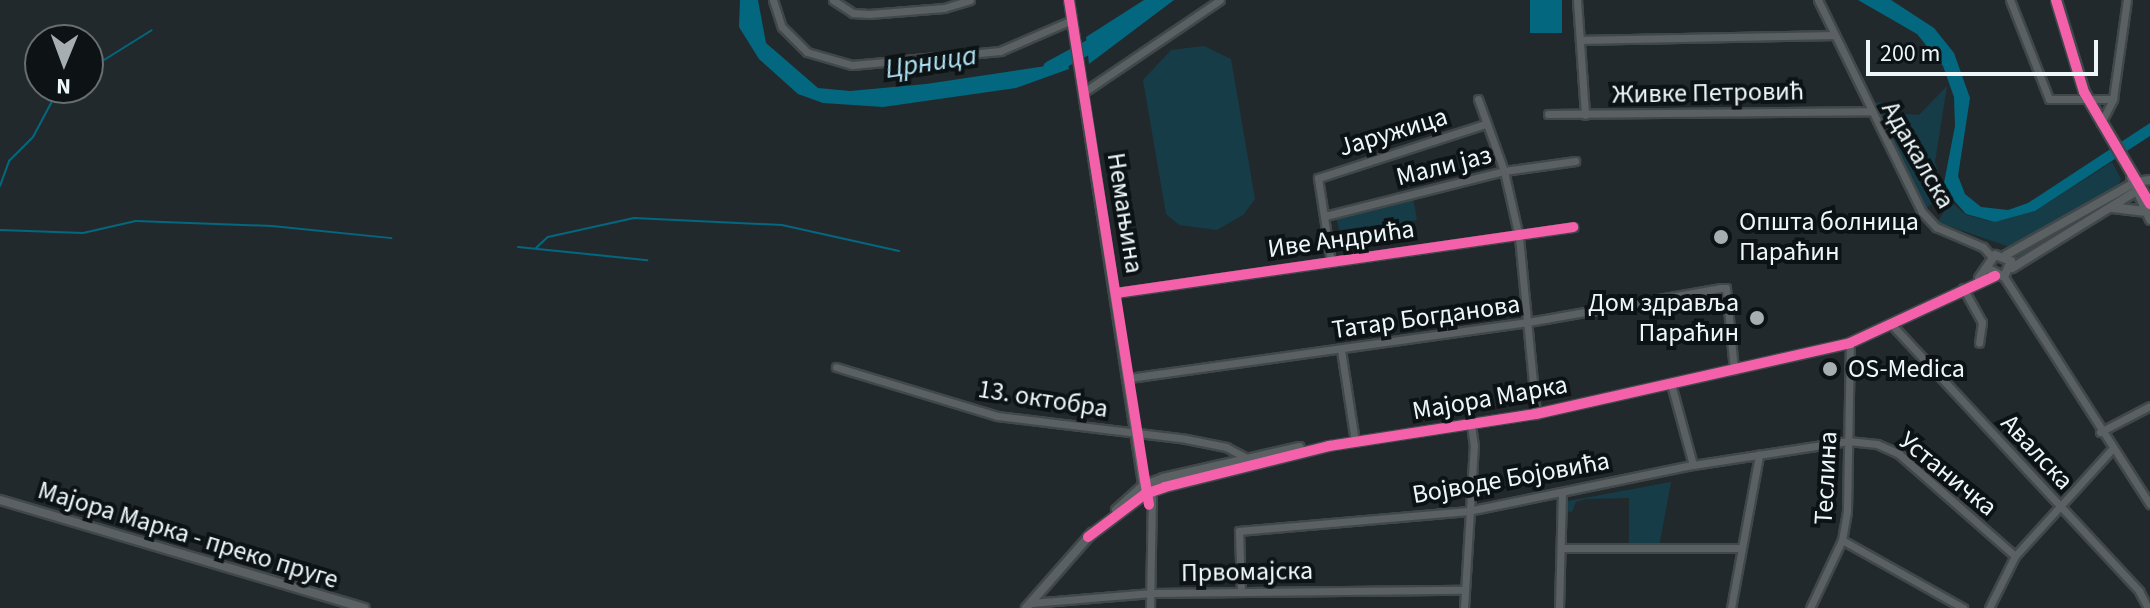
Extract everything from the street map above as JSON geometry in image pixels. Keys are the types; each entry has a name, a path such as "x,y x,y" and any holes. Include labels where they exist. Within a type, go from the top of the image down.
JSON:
{"main road":[{"path":"2056,0 2089,100 2124,166 2138,184 2148,211 2112,207"}],"street":[{"path":"773,0 782,27 807,52 852,65 1000,51 1073,23"},
{"path":"833,0 853,13 869,14 944,8 970,0"},
{"name":"Немањина","path":"1069,0 1148,488"},
{"path":"1083,88 1220,0"},
{"path":"1577,0 1585,115"},
{"name":"Адакалска","path":"1818,0 1869,111 1925,216 1992,257"},
{"path":"2010,0 2047,96 2113,99"},
{"path":"2101,123 2113,99 2127,0"},
{"path":"1580,40 1833,35"},
{"path":"1478,99 1504,171 1519,237 1536,414"},
{"name":"Живке Петровић","path":"1548,114 1869,111"},
{"name":"Јаружица","path":"1325,216 1317,181 1485,124"},
{"name":"Мали јаз","path":"1325,216 1504,171 1575,161"},
{"path":"1996,274 2012,268 2112,207 2138,184"},
{"path":"2138,184 2006,255 1992,257 1996,274 2150,504"},
{"path":"1325,216 1331,262"},
{"name":"Иве Андрића","path":"1116,293 1573,227"},
{"path":"2006,255 2012,268"},
{"name":"Мајора Марка","path":"1028,606 1088,537 1148,488 1245,457 1536,414 1850,343 1893,326 1996,274"},
{"name":"Татар Богданова","path":"1129,378 1528,322 1726,288 1734,370"},
{"path":"1963,288 1982,322 1979,343"},
{"name":"Авалска","path":"1893,326 2139,591 2148,608"},
{"name":"Теслина","path":"1810,608 1842,540 1850,343"},
{"path":"1341,350 1355,442"},
{"name":"13. октобра","path":"836,367 997,416 1226,447 1245,457"},
{"path":"1671,384 1693,465"},
{"path":"2100,432 2150,406"},
{"path":"1464,608 1474,446 1471,425"},
{"name":"Војводе Бојовића","path":"1241,592 1239,531 1468,511 1693,465 1848,441"},
{"name":"Устаничка","path":"1848,441 1889,448 2015,556"},
{"name":"Мајора Марка","path":"1148,488 1329,446"},
{"path":"1989,608 2015,556 2111,450"},
{"path":"1731,608 1759,455"},
{"path":"1148,488 1150,608"},
{"path":"1559,608 1562,493"},
{"name":"Мајора Марка - преко пруге","path":"0,500 364,608"},
{"path":"1842,540 1963,608"},
{"path":"1562,548 1740,548"},
{"name":"Првомајска","path":"1028,606 1152,593 1464,590"}],"shaded area":[{"path":"1204,46 1231,59 1255,199 1243,215 1217,230 1179,225 1166,214 1143,80 1171,50"},
{"path":"1947,86 1935,162 1944,191 1926,209 1868,104 1881,102 1892,113 1919,115"},
{"path":"2112,162 2121,179 2117,188 2010,247 1937,222 1951,202 1966,215 1995,222 2035,211"},
{"path":"1413,198 1417,220 1340,234 1336,217"},
{"path":"1671,482 1659,547 1629,547 1629,498 1586,499 1576,502 1572,512 1563,511 1568,501"}],"water":[{"path":"740,0 758,0 766,43 818,88 850,91 926,84 1046,66 1067,56 1069,69 1016,88 883,107 823,103 798,94 759,59 739,27"},
{"path":"1144,0 1174,0 1089,64 1086,37"},
{"path":"1530,0 1562,0 1562,33 1530,33"},
{"path":"1858,0 1891,0 1934,28 1954,53 1970,98 1958,176 1965,194 1981,207 2008,210 2028,203 2150,123 2150,136 2035,211 1995,222 1966,214 1943,188 1955,126 1954,97 1943,66 1917,34"}],"waterway":[{"name":"Црница","path":"104,60 152,30"},
{"name":"Црница","path":"1050,68 1102,40"},
{"name":"Црница","path":"0,186 9,161 33,137 51,104"},
{"path":"536,248 548,237 634,218 782,225 899,251"},
{"path":"0,230 83,233 136,221 272,226 391,238"},
{"path":"518,247 647,260"}],"cycle path":[{"path":"1069,0 1149,505"},
{"path":"2056,0 2084,92 2150,204"},
{"path":"1116,293 1573,227"},
{"path":"1088,537 1145,494 1165,487 1329,446 1536,414 1850,343 1995,276"}],"place":[{"name":"Општа болница Параћин","path":"1721,237"},
{"name":"Дом здравља Параћин","path":"1757,318"},
{"name":"OS-Medica","path":"1830,369"}]}
